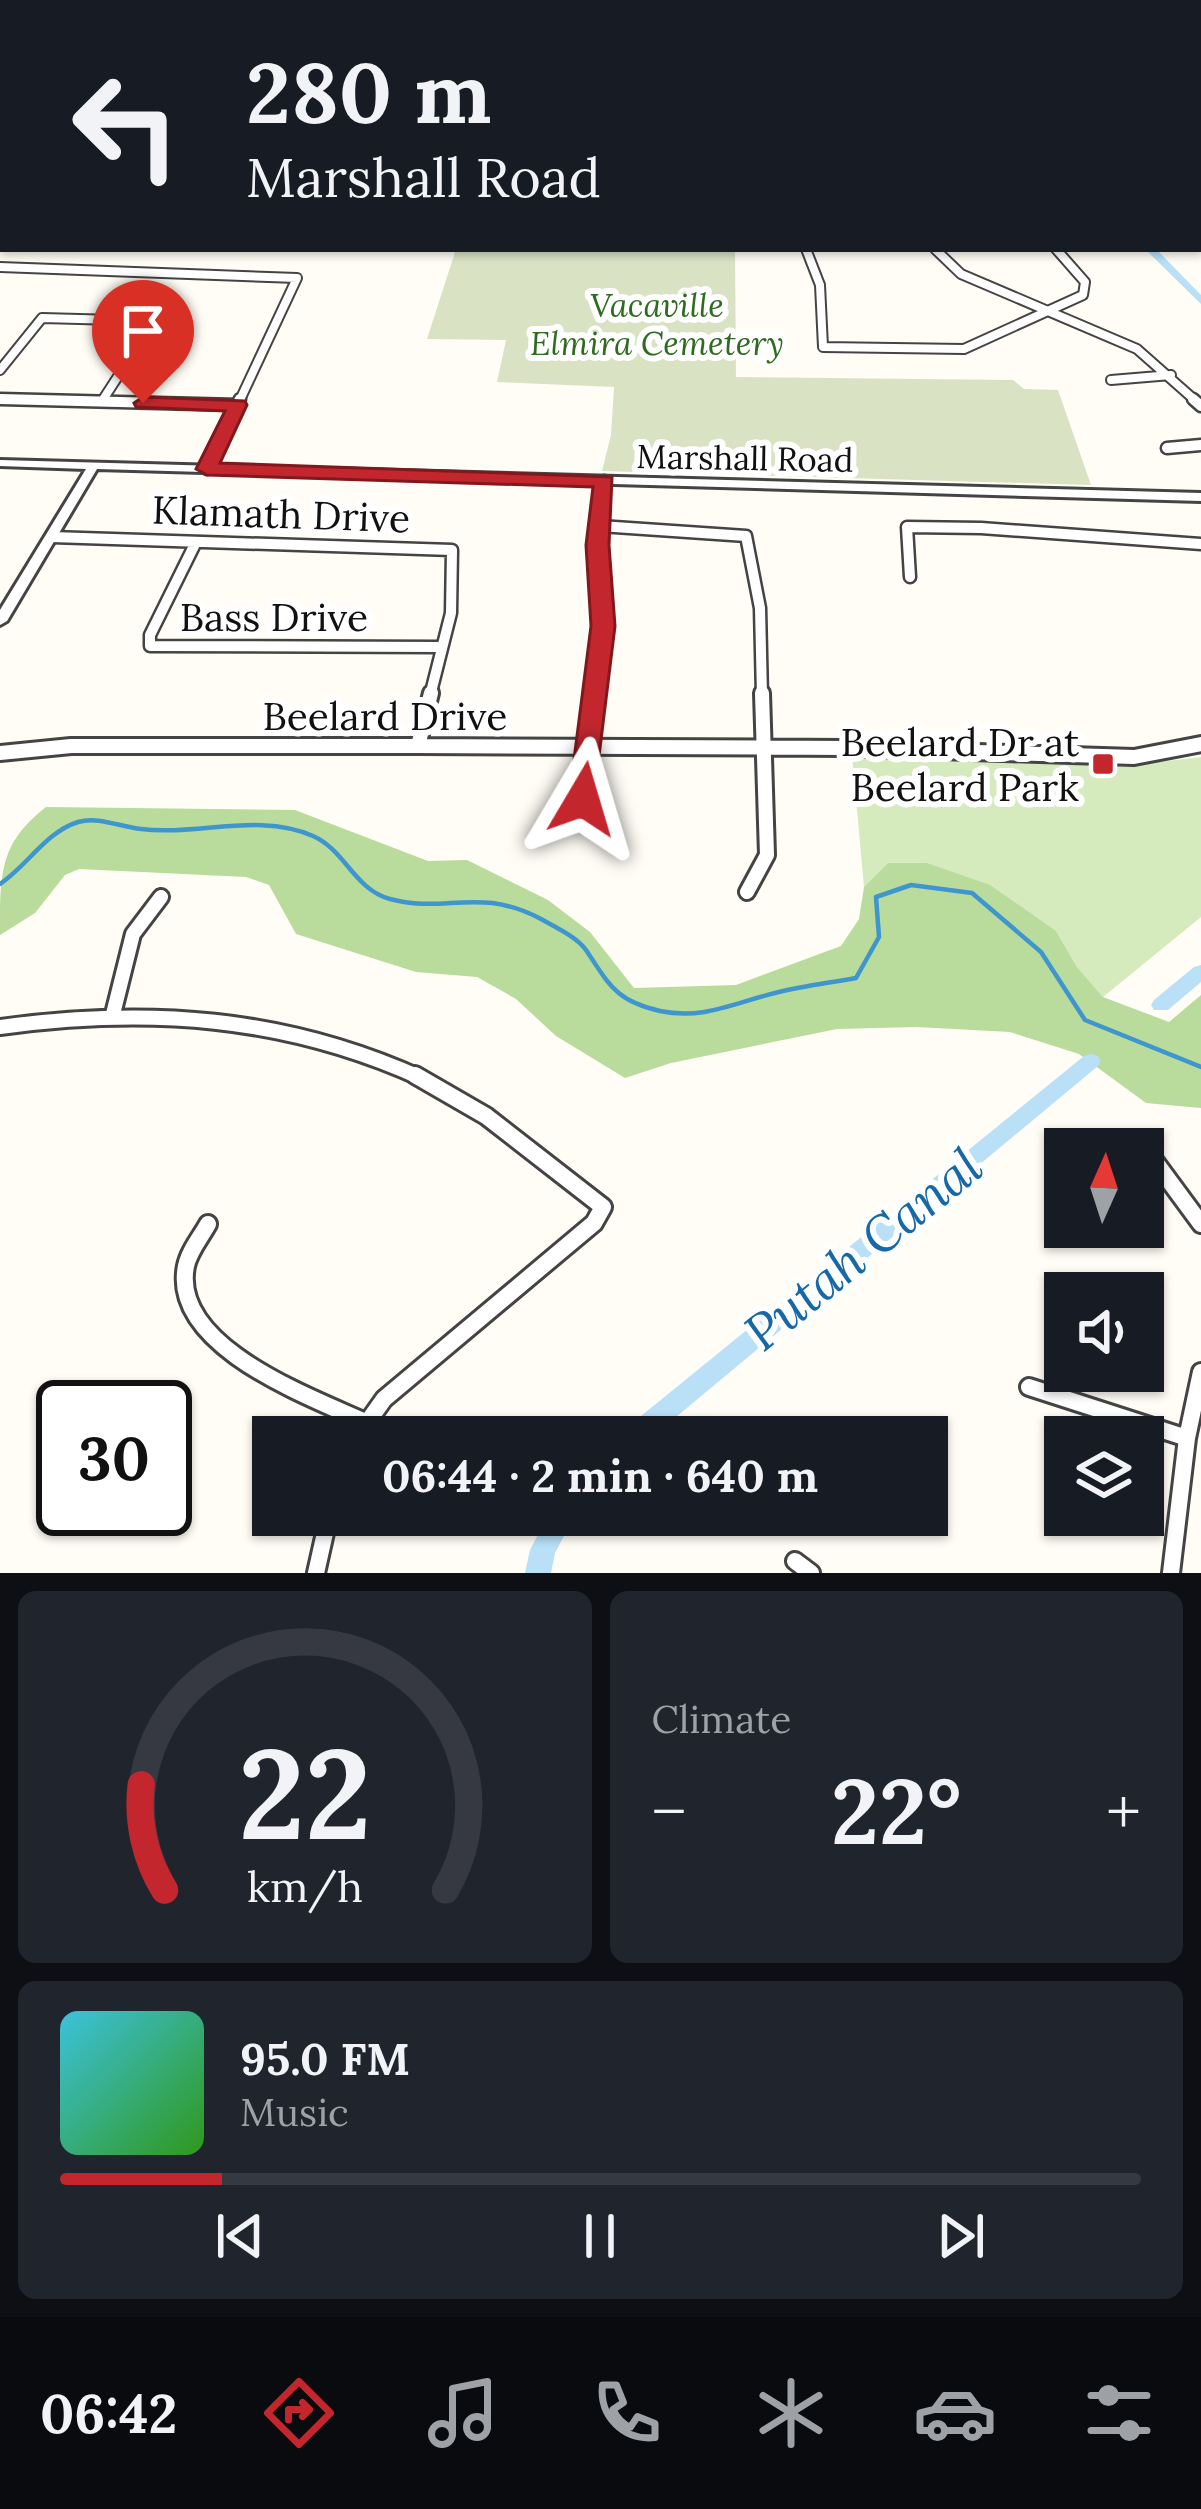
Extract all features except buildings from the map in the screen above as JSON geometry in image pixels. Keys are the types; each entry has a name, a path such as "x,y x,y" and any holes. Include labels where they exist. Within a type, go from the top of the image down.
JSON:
{"street":[{"path":"807,252 820,285 823,347 964,349 1049,312 1087,289 1058,252"},
{"path":"938,252 961,274 1137,349 1201,406"},
{"path":"0,267 295,276 278,325 207,469"},
{"path":"0,370 42,318 154,321 102,401"},
{"path":"1111,380 1171,375"},
{"path":"0,399 238,405"},
{"path":"1167,448 1201,445"},
{"name":"Marshall Road","path":"0,463 1201,497"},
{"path":"0,621 94,465"},
{"path":"563,820 583,799 590,747 603,626 600,526 604,481"},
{"path":"600,526 746,536 760,608 766,855 747,892"},
{"path":"910,578 907,527 1018,528 1111,541 1201,544"},
{"name":"Klamath Drive","path":"52,537 452,550 451,613 418,746"},
{"name":"Bass Drive","path":"196,542 150,635 150,646 439,647"},
{"name":"Beelard Drive","path":"0,753 98,745 418,746 1134,757 1201,744"},
{"path":"113,1014 139,921 160,897"},
{"path":"0,1027 168,1013 264,1024 385,1060 488,1117 603,1207 594,1223 436,1353 374,1416"},
{"path":"1164,1174 1201,1224"},
{"path":"208,1224 186,1267 191,1310 222,1347 339,1416"},
{"path":"1171,1573 1187,1438 1201,1372"},
{"path":"1029,1387 1187,1438"},
{"path":"316,1573 324,1536"}],"green space":[{"name":"Vacaville Elmira Cemetery","path":"455,252 735,252 736,377 1013,380 1024,389 1058,390 1091,485 602,471 611,435 614,387 497,382 506,340 427,339"},
{"path":"852,755 1134,765 1201,757 1201,917 1103,997 1077,967 1056,931 927,863 888,863 864,887"},
{"path":"46,807 295,810 428,861 467,860 548,900 590,932 634,988 736,985 841,946 859,919 864,887 888,863 927,863 990,885 1056,931 1077,967 1103,997 1169,1022 1201,995 1201,1108 1146,1103 1079,1054 1010,1032 917,1027 837,1029 671,1063 625,1078 556,1036 516,999 477,977 416,972 296,934 269,885 246,877 79,869 65,875 35,913 0,935 2,876 11,846"}],"waterway":[{"path":"1009,0 1051,0"},
{"name":"Putah Canal","path":"1153,252 1201,301"},
{"path":"0,884 56,833 86,820 162,830 250,825 292,829 324,842 368,887 390,899 499,904 541,919 577,941 623,996 645,1007 676,1013 718,1009 856,978 879,937 876,897 911,885 972,893 1041,952 1085,1020 1201,1067"},
{"name":"Putah Canal","path":"1161,1005 1201,972"},
{"name":"Putah Canal","path":"660,1416 1091,1061"},
{"name":"Putah Canal","path":"538,1573 551,1536"}],"place":[{"name":"Beelard Dr at Beelard Park","path":"1103,764"}],"route":[{"path":"143,403 238,405 207,469 604,481 598,545 603,626 583,799"}]}
